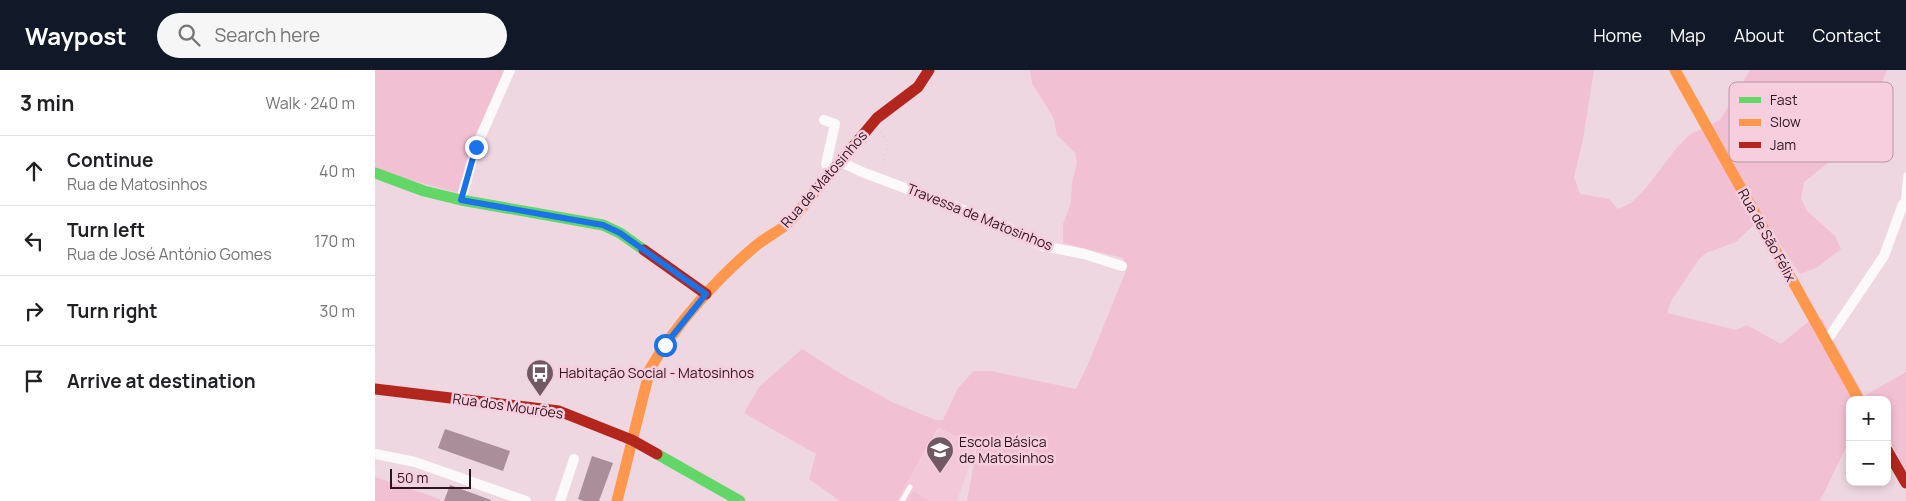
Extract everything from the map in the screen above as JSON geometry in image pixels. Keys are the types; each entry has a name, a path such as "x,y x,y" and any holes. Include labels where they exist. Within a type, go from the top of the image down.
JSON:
{"street":[{"path":"461,200 476,147 510,70"},
{"name":"Rua de Matosinhos","path":"617,501 654,361 706,294 759,244 788,223 877,118 918,87 929,70"},
{"name":"Rua de São Félix","path":"1675,70 1857,396"},
{"path":"824,120 835,124 826,164"},
{"name":"Travessa de Matosinhos","path":"841,162 862,172 1010,229 1043,246 1084,254 1122,266"},
{"path":"375,173 425,191 461,200 603,225 620,233 706,294"},
{"path":"1827,342 1884,256 1903,204"},
{"name":"Rua dos Mourões","path":"375,389 559,411 632,440 740,501"},
{"path":"375,454 415,462 526,501"},
{"path":"1891,457 1906,483"},
{"path":"560,501 574,459"}],"lane":[{"path":"1903,204 1906,175"},
{"path":"902,501 910,487"}],"path":[{"path":"879,131 888,143 879,178"}],"shaded area":[{"path":"375,70 504,70 487,111 462,194 396,176 375,168"},
{"path":"1030,70 1594,70 1583,139 1574,177 1580,194 1609,199 1618,209 1631,203 1646,188 1689,135 1720,120 1729,105 1729,162 1830,162 1804,182 1801,198 1807,211 1835,236 1841,249 1816,268 1800,274 1762,217 1736,242 1706,253 1699,259 1671,301 1667,313 1736,330 1747,325 1781,344 1808,322 1822,319 1864,396 1846,396 1846,447 1820,501 967,501 977,446 938,428 897,501 840,501 809,479 816,454 744,413 759,387 802,349 841,374 894,403 936,420 943,420 958,388 974,371 991,371 1076,389 1126,271 1123,258 1063,243 1063,224 1071,203 1072,183 1077,162 1075,153 1057,135 1053,117 1032,83"},
{"path":"1750,70 1887,70 1882,82 1743,82"},
{"path":"1906,372 1906,471 1891,444 1891,396 1864,396"},
{"name":"Escola Básica de Matosinhos","path":"939,429 976,446 957,501 897,501"},
{"path":"375,477 440,499 440,501 375,501"},
{"path":"913,491 929,501 908,501"}],"building":[{"path":"445,429 510,451 503,471 438,448"},
{"path":"592,456 613,463 599,501 584,501 578,499"},
{"path":"450,485 491,500 491,501 444,501"}],"traffic: fast":[{"path":"375,173 424,191 461,200 603,225 620,233 644,250"},
{"path":"657,454 740,501"}],"traffic: slow":[{"path":"1675,70 1857,396"},
{"path":"617,501 650,369 660,352 713,286 758,244 786,225 819,187"}],"traffic: jam":[{"path":"819,187 877,118 918,87 929,70"},
{"path":"644,250 706,294"},
{"path":"375,389 559,411 632,440 657,454"},
{"path":"1891,457 1906,483"}],"place":[{"name":"Habitação Social - Matosinhos","path":"540,397"},
{"name":"Escola Básica de Matosinhos","path":"940,474"}],"route":[{"path":"476,147 461,200 603,225 620,233 706,294 665,345"}]}
